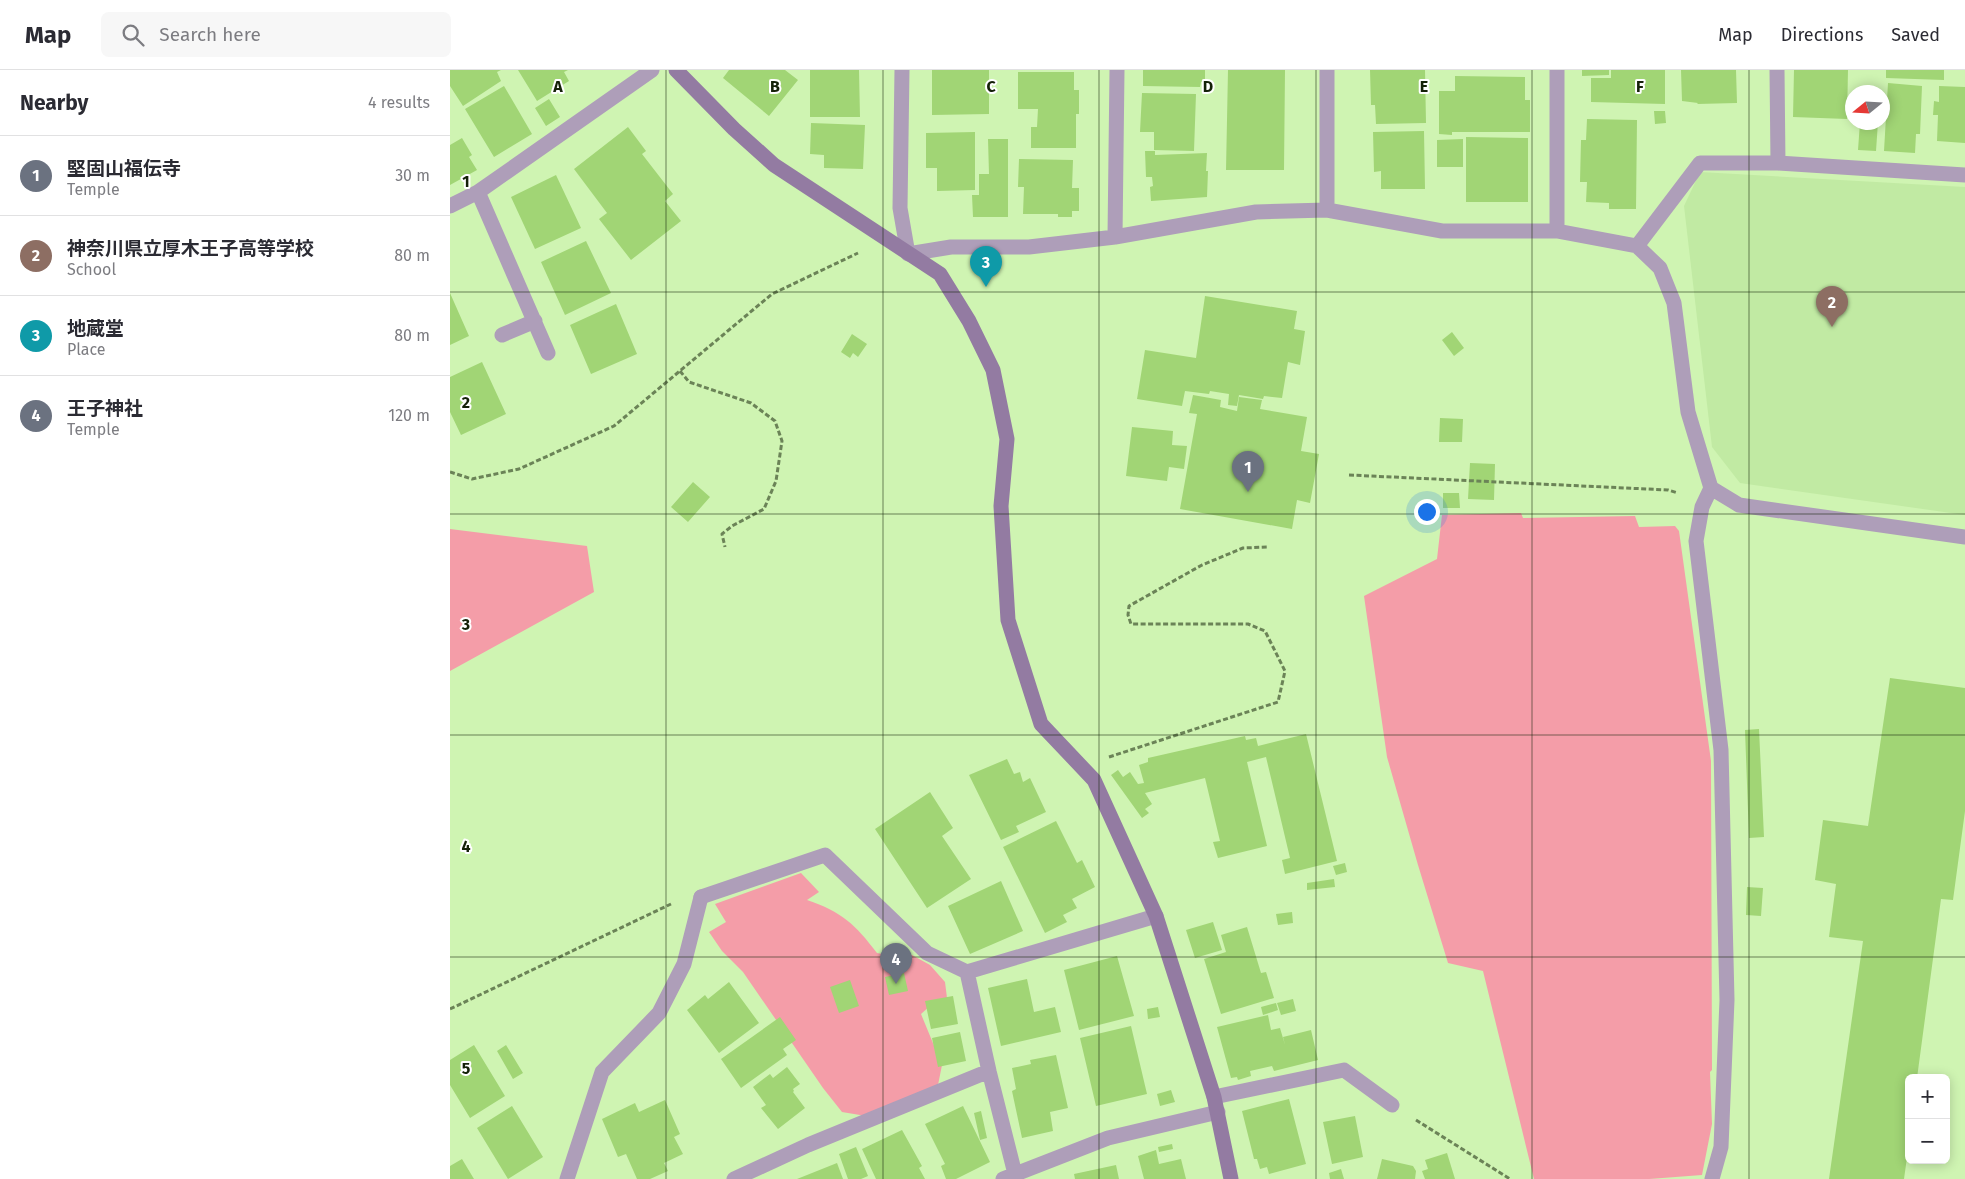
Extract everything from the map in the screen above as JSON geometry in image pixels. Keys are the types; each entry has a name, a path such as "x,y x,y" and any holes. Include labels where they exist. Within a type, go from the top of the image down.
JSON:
{"street":[{"path":"450,206 478,192 652,70"},
{"path":"676,70 734,129 774,165 940,274 968,321 993,370 1008,439 1001,506 1008,620 1041,724 1094,780 1156,916 1216,1104 1231,1179"},
{"path":"902,70 900,208 908,254"},
{"path":"1115,237 1117,70"},
{"path":"1327,70 1327,210"},
{"path":"1557,230 1558,70"},
{"path":"1777,70 1778,163"},
{"path":"1636,246 1700,163 1778,163 1965,175"},
{"path":"478,192 548,353"},
{"path":"908,254 951,247 1029,247 1115,237 1256,212 1327,210 1442,230 1557,230 1636,246 1660,268 1674,303 1688,412 1708,494 1702,507 1696,541 1721,750 1727,1000 1721,1147 1712,1179"},
{"path":"502,335 535,321"},
{"path":"1708,494 1739,506 1965,537"},
{"path":"568,1179 602,1072 658,1013 684,964 701,897 825,855 927,953 967,972 1156,916"},
{"path":"967,972 989,1071 1009,1176 1043,1172 1108,1138 1216,1104 1344,1070 1392,1105"},
{"path":"734,1179 808,1145 989,1071"}],"path":[{"path":"450,472 472,479 520,470 614,426 772,294 886,240"},
{"path":"680,370 689,382 751,403 775,421 782,442 776,481 764,509 732,526 722,534 724,547"},
{"path":"1349,475 1668,490 1708,494"},
{"path":"1081,766 1278,702 1285,671 1265,631 1248,624 1131,624 1128,615 1128,606 1202,565 1243,548 1268,547"},
{"path":"450,1009 680,899 701,897"},
{"path":"1392,1105 1510,1179"}],"shaded area":[{"path":"1700,172 1965,187 1965,515 1740,483 1712,447 1684,206"},
{"path":"1521,513 1523,518 1635,516 1639,527 1675,526 1679,531 1711,761 1712,1070 1710,1072 1712,1124 1702,1175 1649,1179 1534,1179 1483,971 1448,963 1387,757 1364,596 1437,559 1442,515"},
{"path":"450,529 587,546 594,592 450,671"},
{"path":"801,873 819,892 807,900 830,909 847,920 862,934 877,953 893,956 912,955 930,965 945,982 947,998 931,1005 921,1014 942,1065 937,1090 866,1116 842,1112 823,1088 743,972 722,951 709,932 726,922 715,904"}],"building":[{"path":"450,70 501,70 497,72 501,81 463,106 450,86"},
{"path":"518,70 568,70 564,72 569,81 537,101"},
{"path":"729,70 785,70 798,80 769,116 723,78"},
{"path":"810,70 859,70 860,117 810,117"},
{"path":"932,70 989,70 989,114 932,115"},
{"path":"1143,70 1205,70 1205,82 1201,82 1200,87 1143,86"},
{"path":"1228,70 1285,70 1284,170 1226,170"},
{"path":"1370,70 1425,70 1426,123 1376,124 1375,105 1371,105"},
{"path":"1582,70 1609,70 1609,75 1582,76"},
{"path":"1611,70 1665,70 1665,104 1591,102 1591,78 1611,78"},
{"path":"1681,70 1736,70 1737,103 1697,104 1682,101"},
{"path":"1794,70 1848,70 1848,85 1845,85 1845,119 1793,117"},
{"path":"1886,70 1944,70 1944,80 1886,78"},
{"path":"1018,72 1074,72 1074,90 1079,90 1079,114 1076,114 1076,148 1031,148 1031,127 1037,127 1038,109 1018,109"},
{"path":"1455,76 1525,77 1525,100 1530,100 1530,132 1452,132 1452,135 1439,134 1439,91 1455,91"},
{"path":"1888,83 1922,86 1920,134 1916,134 1915,153 1884,151 1885,130 1890,130 1890,85"},
{"path":"504,86 532,134 494,157 465,109"},
{"path":"1939,86 1965,87 1965,143 1937,141 1938,115 1933,115 1934,101 1939,102"},
{"path":"1142,93 1196,94 1194,151 1154,150 1154,132 1140,132"},
{"path":"549,99 560,117 546,126 535,108"},
{"path":"1654,111 1665,111 1666,123 1655,124"},
{"path":"1587,119 1637,120 1636,209 1609,209 1609,203 1586,202 1587,182 1580,182 1581,140 1586,140"},
{"path":"811,123 865,125 863,169 824,168 824,155 810,154"},
{"path":"628,127 646,151 642,154 673,194 665,201 681,221 631,260 599,219 607,213 574,169"},
{"path":"1859,130 1877,130 1876,151 1858,150"},
{"path":"1424,131 1425,189 1381,189 1381,171 1374,172 1373,132"},
{"path":"975,132 975,190 937,191 937,168 926,168 926,133"},
{"path":"1466,137 1528,138 1528,202 1466,202"},
{"path":"462,138 472,155 469,157 477,170 450,185 450,145"},
{"path":"988,139 1008,139 1008,217 973,217 972,195 979,195 979,174 989,174"},
{"path":"1463,139 1463,167 1437,167 1437,140"},
{"path":"1145,151 1155,151 1155,155 1207,153 1207,197 1151,201 1150,187 1153,186 1152,177 1146,177"},
{"path":"1019,159 1073,160 1072,188 1079,188 1079,211 1072,211 1072,217 1058,217 1058,214 1023,214 1024,187 1018,187"},
{"path":"556,175 581,228 535,249 511,197"},
{"path":"586,241 611,293 565,315 541,262"},
{"path":"450,293 469,336 450,345"},
{"path":"1205,296 1297,311 1294,329 1305,331 1300,365 1288,362 1282,398 1264,396 1263,399 1239,395 1237,406 1228,405 1229,394 1210,391 1209,394 1185,391 1182,406 1137,399 1145,350 1196,358"},
{"path":"616,304 637,354 591,374 570,325"},
{"path":"1452,332 1464,348 1454,356 1442,340"},
{"path":"852,334 867,344 858,357 853,353 850,358 841,352"},
{"path":"482,362 506,414 461,435 450,412 450,377"},
{"path":"1193,395 1221,400 1220,407 1237,411 1239,397 1262,400 1260,409 1307,417 1301,451 1319,454 1310,503 1297,500 1292,529 1180,509 1197,414 1189,413"},
{"path":"1440,418 1463,419 1462,442 1439,442"},
{"path":"1132,427 1173,431 1172,445 1187,446 1184,469 1169,467 1167,481 1126,476"},
{"path":"1470,463 1495,464 1494,500 1468,499"},
{"path":"693,482 710,497 688,522 671,507"},
{"path":"1443,493 1459,493 1460,508 1443,508"},
{"path":"1890,678 1965,688 1965,811 1953,900 1941,899 1918,1074 1905,1074 1906,1164 1904,1179 1829,1179 1863,941 1829,937 1836,884 1815,880 1823,820 1868,826"},
{"path":"1759,729 1764,837 1749,838 1745,730"},
{"path":"1306,734 1337,861 1285,874 1282,860 1290,858 1266,757 1247,762 1267,846 1218,858 1213,842 1220,841 1205,778 1145,793 1152,804 1145,809 1149,813 1142,818 1111,775 1118,770 1123,777 1130,772 1138,784 1144,783 1139,765 1148,762 1148,758 1245,736 1246,740 1256,738 1258,746"},
{"path":"1007,759 1014,774 1020,772 1023,782 1030,778 1046,812 1016,826 1019,832 1001,840 969,775"},
{"path":"930,792 953,828 942,836 971,879 927,908 875,829"},
{"path":"1056,821 1077,863 1082,860 1095,887 1072,899 1077,908 1063,915 1067,922 1045,933 1003,847"},
{"path":"1345,863 1347,872 1336,875 1333,866"},
{"path":"1334,879 1335,887 1307,890 1307,883"},
{"path":"1001,881 1023,931 970,954 948,906"},
{"path":"1747,887 1763,888 1761,916 1746,915"},
{"path":"1292,912 1293,923 1278,925 1276,914"},
{"path":"1213,922 1222,950 1195,958 1186,930"},
{"path":"1247,927 1261,973 1266,972 1274,998 1221,1014 1204,959 1226,952 1221,935"},
{"path":"1117,956 1134,1016 1079,1030 1064,970"},
{"path":"904,973 908,991 889,995 885,977"},
{"path":"1027,979 1034,1012 1055,1007 1061,1032 1001,1046 988,988"},
{"path":"850,980 859,1006 839,1013 830,987"},
{"path":"729,982 759,1023 719,1053 687,1010 705,995 708,999"},
{"path":"953,996 958,1024 931,1029 925,1001"},
{"path":"1293,999 1296,1011 1281,1015 1277,1003"},
{"path":"1276,1003 1278,1010 1263,1015 1261,1007"},
{"path":"1158,1007 1160,1017 1148,1019 1147,1009"},
{"path":"1268,1015 1271,1030 1280,1028 1285,1045 1283,1037 1311,1030 1318,1060 1274,1071 1272,1066 1250,1071 1251,1076 1238,1080 1237,1077 1231,1078 1217,1027"},
{"path":"780,1017 796,1040 783,1049 787,1055 741,1088 721,1059"},
{"path":"1131,1026 1147,1094 1096,1106 1080,1038"},
{"path":"960,1032 966,1061 938,1067 932,1038"},
{"path":"474,1045 505,1096 470,1118 450,1085 450,1060"},
{"path":"506,1045 523,1073 513,1079 497,1051"},
{"path":"1056,1055 1068,1108 1050,1112 1053,1131 1022,1138 1012,1091 1016,1089 1012,1068 1031,1064 1030,1060"},
{"path":"787,1067 800,1084 793,1089 793,1092 805,1108 778,1129 761,1108 766,1105 753,1087 770,1074 773,1078"},
{"path":"1171,1090 1175,1102 1160,1106 1157,1094"},
{"path":"1289,1099 1306,1164 1269,1174 1267,1167 1260,1169 1257,1159 1254,1159 1242,1111"},
{"path":"665,1100 680,1134 674,1137 683,1154 664,1163 668,1171 650,1179 637,1179 626,1154 618,1157 602,1119 635,1103 639,1112"},
{"path":"512,1106 543,1157 508,1179 477,1128"},
{"path":"963,1106 990,1162 956,1179 946,1179 941,1166 945,1164 925,1124"},
{"path":"981,1111 987,1138 980,1140 974,1113"},
{"path":"1355,1116 1363,1157 1332,1164 1323,1122"},
{"path":"902,1130 922,1166 919,1168 925,1179 876,1179 862,1149"},
{"path":"1172,1144 1173,1149 1159,1152 1158,1147"},
{"path":"856,1147 868,1176 861,1179 848,1179 839,1154"},
{"path":"1156,1150 1159,1164 1181,1159 1186,1179 1144,1179 1138,1156"},
{"path":"1447,1153 1455,1179 1425,1179 1422,1171 1428,1169 1425,1160"},
{"path":"462,1159 474,1179 450,1179 450,1166"},
{"path":"1382,1159 1413,1166 1416,1171 1415,1179 1377,1179"},
{"path":"837,1163 843,1179 797,1179"},
{"path":"1116,1165 1119,1179 1075,1179 1074,1174"},
{"path":"1341,1169 1344,1179 1330,1179 1329,1173"}],"place":[{"name":"地蔵堂","path":"986,287"},
{"name":"神奈川県立厚木王子高等学校","path":"1832,327"},
{"name":"堅固山福伝寺","path":"1248,492"},
{"name":"王子神社","path":"896,984"}]}
